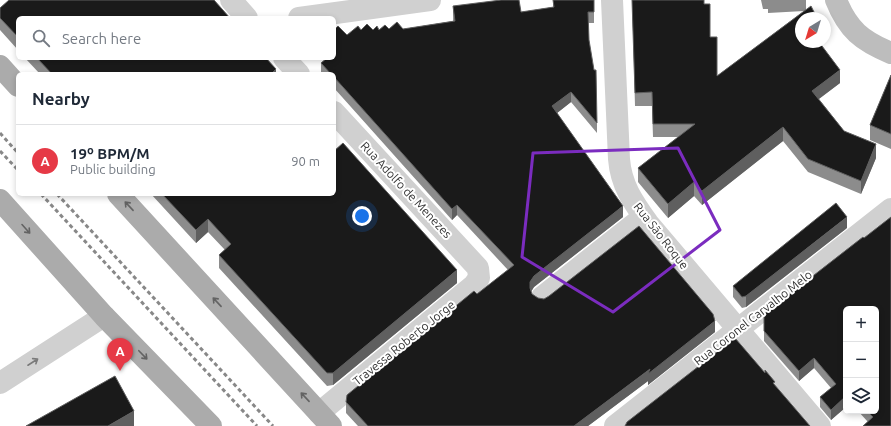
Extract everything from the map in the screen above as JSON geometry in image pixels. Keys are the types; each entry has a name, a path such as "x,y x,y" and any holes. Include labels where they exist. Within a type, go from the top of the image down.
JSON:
{"main road":[{"path":"836,0 841,12 852,30 872,44 891,53"},
{"path":"0,66 16,84"},
{"path":"120,196 325,420"},
{"path":"0,200 104,316 211,426"}],"street":[{"path":"231,0 245,16"},
{"path":"312,16 408,1 430,0"},
{"name":"Rua São Roque","path":"612,0 620,176 628,193 643,217 820,426"},
{"path":"286,60 297,72"},
{"name":"Rua Adolfo de Menezes","path":"336,114 478,268"},
{"name":"Rua Coronel Carvalho Melo","path":"615,426 891,209"},
{"path":"542,297 643,217"},
{"name":"Travessa Roberto Jorge","path":"325,420 474,285 479,278 478,268"},
{"path":"0,383 104,316"}],"highlighted area":[{"path":"678,148 720,230 613,312 522,257 533,153"}],"building":[{"path":"9,0 214,0 228,16 16,16 16,35 0,18 0,8"},
{"path":"501,0 519,0 521,12 554,7 553,0 594,0 594,12 588,12 589,40 594,70 596,70 597,123 571,92 552,106 623,206 534,276 530,282 532,294 538,298 544,299 549,296 639,226 713,314 715,321 648,374 650,369 574,426 368,426 346,402 347,395 474,291 477,294 514,265 457,205 452,209 336,79 336,72 329,72 321,63 325,60 336,60 336,28 338,26 347,35 358,26 361,30 367,24 373,30 377,26 379,30 385,25 389,29 397,22 403,29 455,21 453,6"},
{"path":"632,0 704,0 704,4 710,4 710,37 717,37 717,76 795,18 795,48 824,48 840,70 812,91 844,131 876,144 861,181 808,159 783,127 702,191 694,182 668,204 638,168 695,124 653,124 652,92 635,93"},
{"path":"811,6 814,12 803,12"},
{"path":"39,60 268,60 276,69 273,72 50,72"},
{"path":"891,75 891,134 870,125"},
{"path":"343,143 457,270 333,373 327,373 219,255 231,244 208,219 196,230 164,196 336,196 336,149"},
{"path":"836,203 847,217 746,296 742,297 733,286"},
{"path":"891,217 891,426 863,426 873,417 870,414 879,414 879,306 843,306 843,399 831,410 820,397 836,384 814,358 799,371 764,331 764,314 863,237 864,238"},
{"path":"735,338 765,373 765,370 775,382 773,383 810,426 625,426 627,422"},
{"path":"115,376 134,411 108,426 26,426"}],"railway":[{"path":"0,133 16,151"},
{"path":"0,151 16,168"},
{"path":"43,196 257,426"},
{"path":"59,196 273,426"}],"place":[{"name":"19º BPM/M","path":"120,371"}]}
